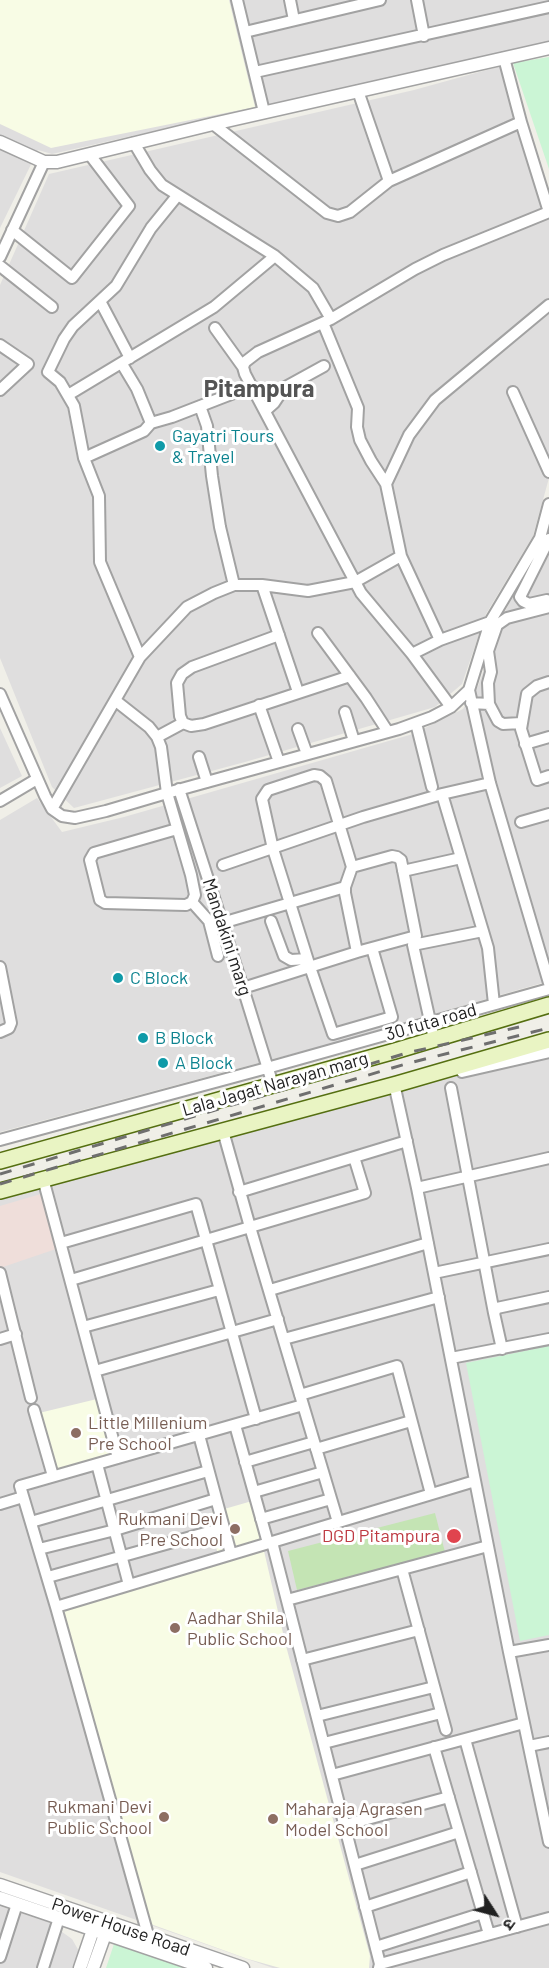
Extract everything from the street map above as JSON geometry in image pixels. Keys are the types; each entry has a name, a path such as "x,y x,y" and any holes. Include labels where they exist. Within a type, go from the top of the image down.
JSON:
{"main road":[{"name":"Lala Jagat Narayan marg","path":"0,1161 434,1040 549,1005"},
{"name":"Lala Jagat Narayan marg","path":"0,1191 396,1086 549,1040"}],"street":[{"path":"237,0 264,112"},
{"path":"290,0 294,20"},
{"path":"245,32 294,20 336,5 376,0"},
{"path":"417,0 424,36"},
{"path":"255,72 549,8"},
{"path":"0,142 44,162 57,162 264,112 549,48"},
{"path":"243,367 245,362 258,352 327,321 415,269 443,255 549,212 520,122 504,58"},
{"path":"358,91 389,181"},
{"path":"213,124 327,213 338,216 350,212 389,181 520,122"},
{"path":"134,143 162,185 275,256 312,288 327,321 358,408 357,428 360,440 386,484 401,556 440,640"},
{"path":"12,230 72,278 129,206 90,155"},
{"path":"0,258 44,162"},
{"path":"140,657 100,562 99,496 84,458 74,406 60,382 48,372 64,339 84,314 100,302 120,280 151,228 177,196"},
{"path":"69,395 220,303 275,256"},
{"path":"0,266 52,307"},
{"path":"100,302 151,423"},
{"path":"386,484 409,435 435,400 549,305"},
{"path":"215,328 243,367 361,593 412,654 451,707"},
{"path":"0,345 28,364 0,390"},
{"path":"265,411 274,404 284,388 324,366"},
{"path":"84,458 144,430 151,423 252,386"},
{"path":"513,392 549,472"},
{"path":"200,406 207,426 220,527 234,585"},
{"path":"549,504 540,538 541,554 490,622 469,690 490,783 549,983"},
{"path":"549,539 520,597 523,602 529,604 549,600"},
{"path":"52,809 140,657 187,607 234,585 262,585 308,591 355,582 401,556"},
{"path":"262,585 298,692"},
{"path":"521,723 503,724 498,721 489,704 488,676 491,672 488,651 497,625 507,618 549,607"},
{"path":"412,654 440,640 490,622"},
{"path":"318,633 388,732"},
{"path":"279,635 192,667 182,674 177,683 180,716 183,723 191,726 204,724 350,676"},
{"path":"549,682 537,686 527,694 520,729 537,780 549,776"},
{"path":"0,694 52,809 62,816 75,818 416,723 451,707 469,690"},
{"path":"116,700 149,727 157,737 161,747 166,793 177,829 191,875 195,895 192,902 186,905 105,903 98,895 90,860 94,853 177,829"},
{"path":"471,703 489,704"},
{"path":"259,705 279,762"},
{"path":"345,712 354,741"},
{"path":"157,737 183,723"},
{"path":"416,723 432,787"},
{"path":"298,729 307,754"},
{"path":"525,744 549,737"},
{"path":"199,757 207,782"},
{"path":"357,952 345,900 345,887 352,867 326,781 320,776 308,777 268,790 262,799 273,849 308,963 333,1034 392,1017 372,948"},
{"path":"0,801 37,779"},
{"path":"223,865 442,794 490,783"},
{"name":"Mandakini marg","path":"179,789 273,1085"},
{"path":"442,794 488,948 494,1004"},
{"path":"521,822 549,813"},
{"path":"352,867 392,856 401,860 414,941 434,1040"},
{"path":"403,871 461,858"},
{"path":"191,875 205,870"},
{"path":"222,923 345,887"},
{"path":"192,902 209,921 218,956"},
{"path":"271,921 284,956 291,960 308,963"},
{"path":"243,987 308,963 372,948 483,931"},
{"path":"0,967 11,1023 9,1028 0,1032"},
{"name":"30 futa road","path":"0,1140 549,989"},
{"path":"549,1052 396,1086 549,1842"},
{"path":"452,1088 502,1349"},
{"path":"0,1198 223,1133 338,1522"},
{"path":"239,1192 407,1141"},
{"path":"71,1280 365,1193 354,1157"},
{"path":"417,1188 549,1158"},
{"path":"45,1186 118,1458"},
{"path":"61,1244 196,1204 256,1419"},
{"path":"270,1290 428,1243"},
{"path":"434,1273 549,1250"},
{"path":"0,1273 31,1398"},
{"path":"84,1327 219,1290"},
{"path":"495,1313 497,1308 549,1296"},
{"path":"284,1339 439,1297"},
{"path":"95,1371 278,1318"},
{"path":"0,1339 16,1334"},
{"path":"451,1358 549,1339"},
{"path":"147,1941 48,1577 20,1486 256,1419 397,1366 431,1494"},
{"path":"34,1410 53,1476"},
{"path":"245,1462 411,1421"},
{"path":"235,1425 261,1520 287,1600 380,1966 549,1918"},
{"path":"199,1435 231,1554"},
{"path":"97,1464 129,1585"},
{"path":"31,1522 208,1471"},
{"path":"254,1492 323,1472"},
{"path":"56,1607 475,1480"},
{"path":"0,1504 23,1497"},
{"path":"39,1549 115,1530 216,1499"},
{"path":"261,1520 331,1499"},
{"path":"48,1577 224,1528"},
{"path":"287,1600 488,1546"},
{"path":"402,1569 446,1730"},
{"path":"302,1660 418,1630"},
{"path":"509,1652 549,1645"},
{"path":"317,1716 434,1687"},
{"path":"324,1743 441,1713"},
{"path":"332,1775 524,1723"},
{"path":"465,1739 517,1927"},
{"path":"529,1746 549,1742"},
{"path":"434,1747 489,1934"},
{"path":"345,1825 449,1797"},
{"path":"355,1865 459,1832"},
{"path":"365,1907 471,1872"},
{"name":"Power House Road","path":"0,1885 101,1926 243,1968"},
{"name":"Power House Road","path":"0,1898 59,1918 101,1926"},
{"path":"0,1957 17,1904"},
{"path":"376,1947 483,1913"},
{"path":"44,1968 59,1918"},
{"path":"80,1968 101,1926"},
{"path":"93,1968 101,1926"},
{"name":"Power House Road","path":"147,1941 206,1968"}],"shaded area":[{"path":"0,0 549,0 549,42 52,154 38,150 0,228"},
{"path":"0,0 229,0 255,107 51,148 0,124"},
{"name":"Pitampura","path":"501,66 549,192 549,478 533,536 486,614 462,684 435,707 74,808 52,787 0,658 0,285 49,174 414,90"},
{"path":"549,530 549,981 326,1045 0,1132 0,820 37,798 62,832 124,817 413,734 463,709 478,686 504,613"},
{"path":"0,728 22,776 0,788"},
{"path":"549,1046 549,1968 273,1968 0,1872 0,1200"},
{"path":"44,1193 56,1249 0,1268 0,1206"},
{"name":"Little Millenium Pre School","path":"97,1399 113,1454 58,1471 39,1413"},
{"name":"Rukmani Devi Pre School","path":"252,1501 264,1545 219,1558 207,1514"},
{"path":"264,1551 286,1646 370,1956 369,1968 280,1968 248,1959 145,1922 85,1712 64,1611"},
{"path":"0,1906 48,1922 72,1939 80,1953 75,1968 0,1968"}],"green space":[{"path":"549,57 549,169 513,63"},
{"path":"549,1346 549,1635 520,1641 466,1363"},
{"path":"435,1513 445,1552 297,1590 288,1551"},
{"path":"114,1944 184,1968 106,1968"}],"railway":[{"path":"0,1174 407,1053 519,1027"},
{"path":"0,1184 409,1063 549,1028"}],"place":[{"name":"Gayatri Tours & Travel","path":"160,446"},
{"name":"C Block","path":"118,978"},
{"name":"B Block","path":"143,1038"},
{"name":"A Block","path":"163,1063"},
{"name":"Little Millenium Pre School","path":"76,1433"},
{"name":"Rukmani Devi Pre School","path":"235,1529"},
{"name":"DGD Pitampura","path":"454,1536"},
{"name":"Aadhar Shila Public School","path":"175,1628"},
{"name":"Rukmani Devi Public School","path":"164,1817"},
{"name":"Maharaja Agrasen Model School","path":"273,1819"}],"district":[{"name":"Pitampura","path":"259,389"}]}
